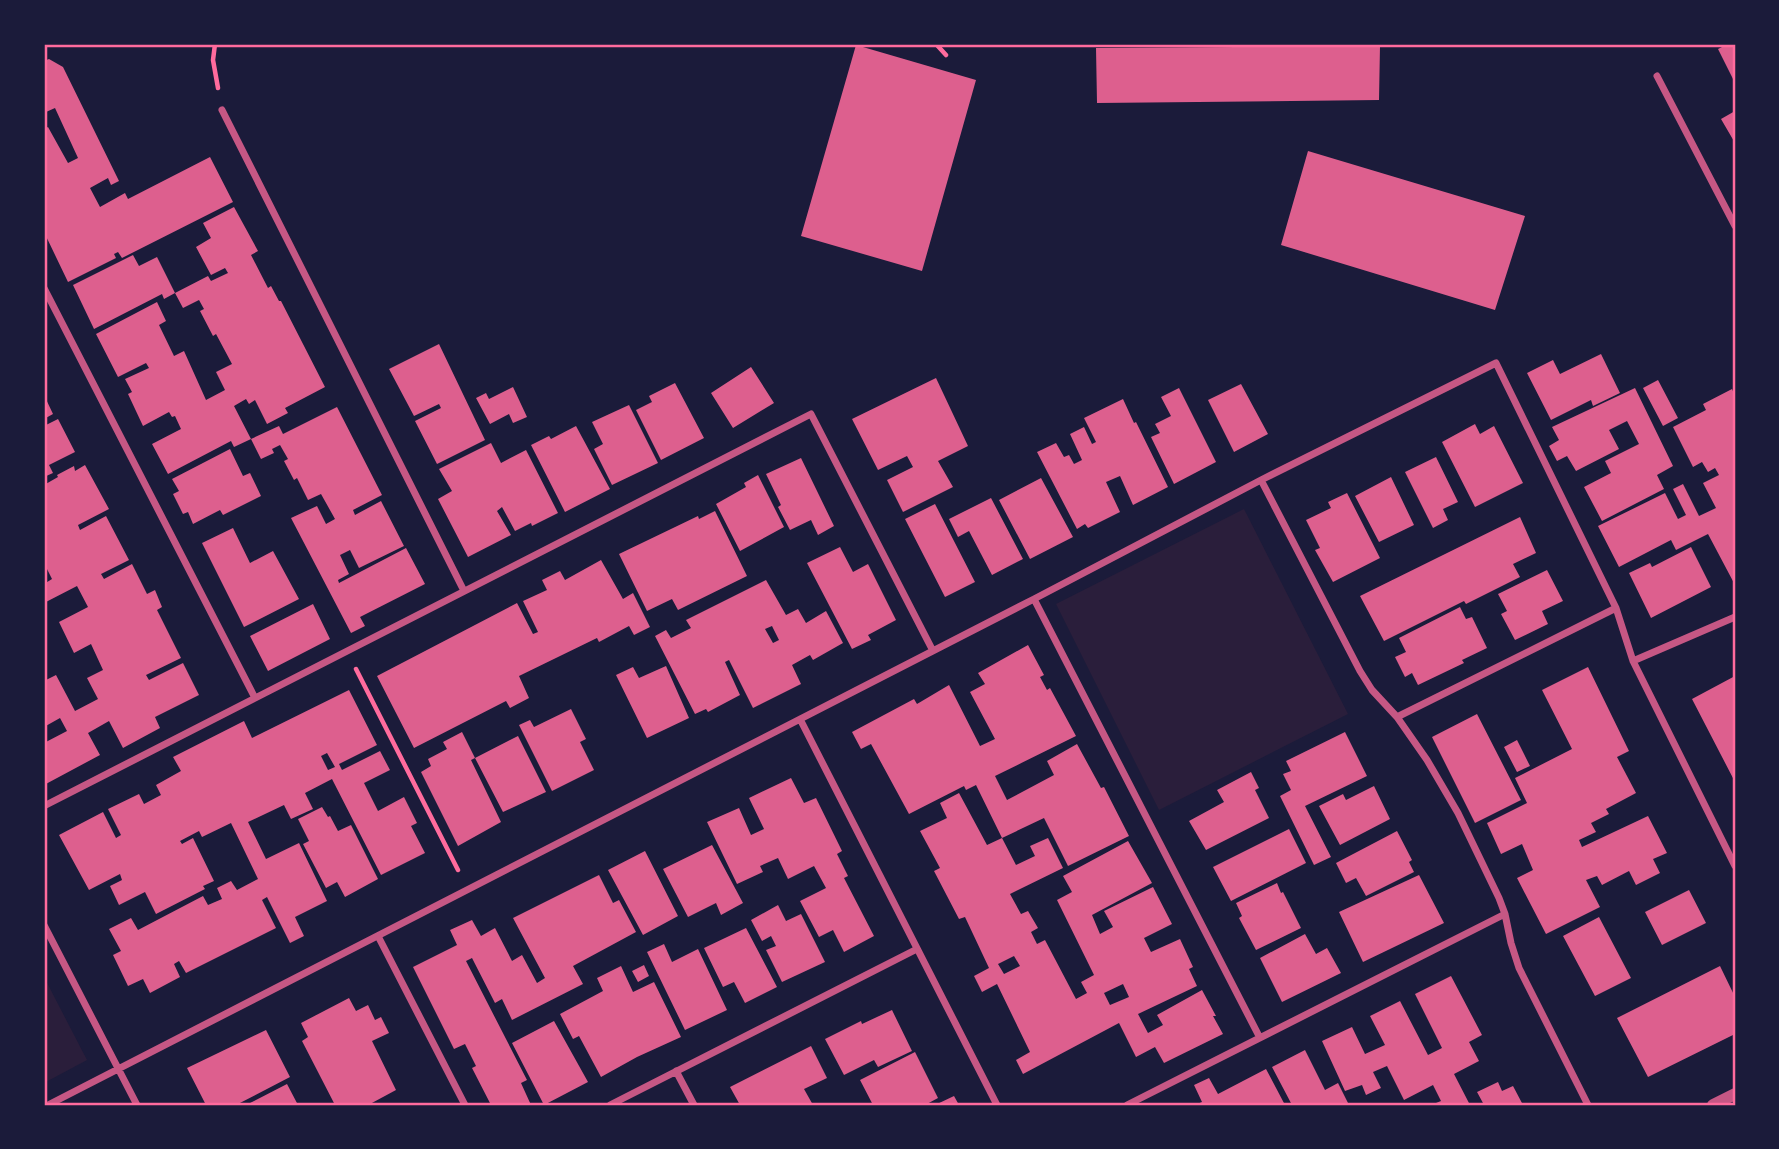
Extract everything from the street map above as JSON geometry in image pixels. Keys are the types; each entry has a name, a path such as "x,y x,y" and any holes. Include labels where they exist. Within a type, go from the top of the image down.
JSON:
{"street":[{"path":"1657,76 1734,221"},
{"path":"222,110 464,591"},
{"path":"44,288 255,698"},
{"path":"48,1105 1261,480 1496,363 1616,608 1633,661 1735,866"},
{"path":"44,806 811,414 933,651"},
{"path":"1261,480 1360,671 1427,760 1458,813 1499,898 1519,968 1588,1105"},
{"path":"1034,599 1261,1038"},
{"path":"1397,718 1616,608"},
{"path":"1633,661 1735,617"},
{"path":"800,719 997,1105"},
{"path":"1128,1105 1505,914"},
{"path":"44,927 137,1105"},
{"path":"378,936 465,1105"},
{"path":"610,1105 917,949"},
{"path":"676,1072 694,1105"},
{"path":"1713,1105 1735,1094"}],"path":[{"path":"215,44 213,60 222,110"},
{"path":"936,44 946,55"},
{"path":"347,651 468,890"}],"shaded area":[{"path":"1244,509 1348,714 1159,810 1056,604"},
{"path":"44,977 87,1060 44,1083"}],"building":[{"path":"1735,44 1735,83 1718,49"},
{"path":"856,45 976,80 922,271 801,236"},
{"path":"1380,46 1379,100 1097,103 1096,48"},
{"path":"49,59 63,67 119,181 111,185 108,178 90,188 100,207 125,193 128,199 210,157 233,202 122,258 118,252 114,254 116,258 68,282 44,232 44,129 48,127 68,163 78,158 55,108 46,112 44,108 44,61"},
{"path":"1735,111 1735,143 1721,119"},
{"path":"1308,151 1525,216 1495,310 1281,245"},
{"path":"234,207 258,251 251,255 268,288 271,286 281,301 325,387 285,408 288,413 267,424 255,400 249,404 246,399 234,406 251,439 234,447 231,441 168,474 152,444 181,429 175,416 172,417 169,412 143,426 128,394 132,392 125,379 149,368 146,363 118,377 96,334 157,302 166,321 159,325 174,356 184,351 206,400 225,390 216,372 232,364 200,311 204,309 199,300 183,308 175,293 208,276 211,281 228,273 225,268 211,275 196,247 211,238 203,223"},
{"path":"133,255 139,266 157,257 175,293 164,299 162,294 94,329 73,285"},
{"path":"439,344 485,440 437,464 415,421 441,408 439,404 414,416 389,369"},
{"path":"1601,354 1620,393 1593,406 1591,400 1551,420 1527,373 1553,360 1560,374"},
{"path":"751,367 774,403 733,428 711,393"},
{"path":"936,378 968,446 938,461 953,487 903,512 887,480 913,467 907,456 878,470 852,419"},
{"path":"1658,380 1678,418 1663,426 1643,388"},
{"path":"675,383 704,438 661,460 636,410 652,402 649,396"},
{"path":"1241,384 1268,434 1234,452 1208,400"},
{"path":"513,387 527,417 513,423 509,414 490,424 476,398 486,393 489,399"},
{"path":"1179,388 1216,462 1174,484 1151,437 1160,433 1155,424 1171,416 1161,397"},
{"path":"1635,388 1673,466 1657,475 1664,489 1602,521 1584,487 1611,473 1605,461 1639,444 1627,421 1609,430 1619,449 1576,471 1567,456 1557,461 1549,446 1559,440 1552,427"},
{"path":"1732,389 1735,396 1735,585 1708,534 1676,550 1671,540 1619,567 1598,526 1665,493 1678,519 1686,515 1673,489 1683,484 1699,516 1716,508 1703,483 1719,475 1715,468 1708,472 1702,462 1693,467 1673,427 1706,410 1703,404"},
{"path":"44,395 53,414 44,419"},
{"path":"1123,399 1168,487 1133,505 1120,476 1106,482 1120,512 1088,528 1085,524 1077,529 1037,452 1056,443 1064,457 1069,455 1074,464 1082,460 1070,434 1084,427 1092,444 1096,442 1084,418"},
{"path":"629,405 658,463 612,485 594,449 603,444 592,422"},
{"path":"337,407 382,495 353,510 355,515 381,501 404,546 359,568 350,550 340,555 349,574 338,580 339,583 406,548 425,584 360,617 365,626 351,633 291,518 317,506 326,524 335,519 321,494 308,500 297,478 294,480 284,461 288,459 280,445 272,449 274,453 261,459 251,439 279,426 283,434"},
{"path":"58,419 75,452 49,465 53,473 44,477 44,426"},
{"path":"1475,424 1480,434 1494,426 1523,483 1475,507 1442,442"},
{"path":"576,426 610,489 565,512 531,445 549,436 551,439"},
{"path":"491,443 501,463 526,450 558,513 515,531 502,507 497,511 511,535 468,557 438,499 452,491 439,469"},
{"path":"230,449 243,476 250,473 261,496 223,515 220,510 193,524 188,512 183,514 173,494 179,491 172,479"},
{"path":"1436,457 1458,502 1443,509 1448,520 1433,528 1405,472"},
{"path":"801,458 834,526 818,535 811,520 790,530 766,474"},
{"path":"85,465 109,509 78,525 80,530 106,516 129,560 101,574 104,579 132,564 147,594 155,590 162,607 157,610 181,658 146,675 149,680 183,663 199,695 155,717 160,728 123,748 109,721 88,733 100,755 44,785 44,743 67,731 60,718 44,727 44,681 56,675 75,711 98,699 87,678 103,670 91,644 74,653 59,622 88,607 77,586 44,603 44,584 52,579 44,563 44,485 74,466 75,471"},
{"path":"758,475 784,527 740,551 716,504 746,487 744,483"},
{"path":"1391,477 1414,525 1379,542 1355,496"},
{"path":"1041,478 1073,537 1030,559 999,500"},
{"path":"1347,493 1380,558 1333,582 1315,550 1320,548 1306,520 1331,508 1328,502"},
{"path":"991,498 1023,559 992,575 969,531 958,537 949,519"},
{"path":"935,504 975,582 945,597 905,519"},
{"path":"715,511 747,576 678,610 672,599 647,611 619,554 698,516 699,519"},
{"path":"1520,517 1536,553 1513,564 1520,577 1466,604 1464,601 1384,641 1360,596"},
{"path":"233,528 250,563 273,551 299,599 244,627 202,543"},
{"path":"840,547 853,572 868,564 896,620 868,635 871,640 852,649 807,563"},
{"path":"1691,547 1711,587 1651,618 1629,573 1650,563 1652,567"},
{"path":"601,560 623,599 633,593 650,627 634,635 629,626 599,642 597,638 519,676 529,698 510,708 506,701 414,748 377,676 517,603 533,634 538,632 523,601 547,590 542,580 560,571 565,580"},
{"path":"1547,570 1563,601 1542,611 1548,624 1515,640 1501,614 1507,611 1498,594"},
{"path":"766,580 786,615 798,609 806,623 826,611 843,643 813,660 810,655 792,665 801,684 753,708 729,660 725,662 740,695 708,712 706,709 695,714 655,636 666,630 671,638 691,628 686,620","holes":["772,626 779,640 773,643 765,629"]},
{"path":"313,604 330,639 268,671 250,636"},
{"path":"1460,607 1466,619 1472,617 1487,648 1462,660 1464,663 1418,685 1412,673 1405,677 1395,657 1406,652 1399,638"},
{"path":"1028,645 1044,675 1040,677 1047,690 1050,688 1076,736 995,776 1007,800 1054,775 1047,761 1077,744 1101,788 1104,787 1129,836 1068,866 1044,818 1002,838 976,785 966,790 964,786 909,814 871,744 861,749 852,732 914,699 917,704 949,685 980,746 995,739 970,692 985,684 978,673"},
{"path":"666,666 689,718 647,738 616,675 633,667 639,678"},
{"path":"1588,667 1629,751 1617,757 1636,793 1606,809 1609,814 1591,823 1596,832 1579,840 1582,847 1648,816 1667,853 1653,859 1660,873 1636,885 1629,871 1602,885 1597,876 1586,880 1600,907 1546,934 1517,878 1533,870 1522,844 1501,854 1487,823 1527,803 1515,778 1572,749 1542,690"},
{"path":"1735,676 1735,782 1692,699"},
{"path":"349,690 377,745 339,764 342,770 380,751 390,770 364,783 378,811 404,797 417,823 411,826 425,853 381,875 332,779 305,793 313,809 291,819 284,805 248,822 266,859 299,843 327,901 295,917 304,936 290,943 267,897 262,900 276,928 186,973 179,961 174,964 180,977 150,993 143,979 128,986 113,955 121,951 109,929 131,918 138,930 203,896 208,905 222,899 217,888 231,881 237,890 258,879 231,823 202,837 199,831 180,841 182,844 193,838 214,881 203,886 205,889 156,914 145,892 119,905 110,886 122,880 120,874 89,890 59,835 103,812 116,838 121,835 108,809 139,794 144,804 161,795 156,785 181,771 173,757 244,721 252,738","holes":["327,753 335,767 328,770 321,756"]},
{"path":"571,709 586,739 580,742 594,770 552,791 519,725 530,720 534,727"},
{"path":"1477,714 1521,800 1475,823 1432,737"},
{"path":"462,732 475,758 471,760 501,822 458,846 421,772 431,766 428,759 447,749 443,742"},
{"path":"1345,732 1367,776 1305,806 1331,857 1314,865 1280,796 1291,790 1283,774 1291,771 1286,761"},
{"path":"518,736 546,792 503,812 475,758"},
{"path":"1517,740 1530,766 1517,772 1504,747"},
{"path":"1251,772 1259,788 1255,790 1269,818 1206,850 1189,821 1224,802 1217,790"},
{"path":"791,778 804,803 816,798 842,851 837,854 848,876 844,878 874,936 844,952 833,930 819,937 800,901 826,888 814,866 788,879 778,858 760,866 763,872 737,884 707,822 739,808 751,835 764,829 749,798"},
{"path":"1374,786 1390,819 1340,845 1319,806 1343,794 1346,800"},
{"path":"959,793 987,845 1002,838 1016,865 1035,856 1030,846 1048,838 1063,868 1010,894 1021,914 1028,911 1038,928 1031,932 1037,944 1045,940 1076,999 1087,993 1081,982 1094,975 1057,900 1072,892 1063,876 1128,841 1152,883 1092,915 1100,934 1113,927 1104,911 1153,887 1172,924 1144,938 1151,952 1180,939 1193,967 1189,969 1197,986 1138,1014 1148,1033 1163,1025 1157,1015 1202,990 1223,1034 1164,1063 1155,1047 1136,1057 1119,1023 1023,1074 1016,1060 1030,1052 997,984 982,992 974,976 989,968 965,917 959,919 934,871 940,868 920,831 947,818 940,803","holes":["1014,956 1020,966 1004,974 998,964","1123,984 1129,997 1110,1005 1104,993"]},
{"path":"322,807 338,831 351,825 378,879 345,897 337,882 326,888 303,844 309,841 298,819"},
{"path":"1289,829 1306,863 1231,901 1213,867"},
{"path":"1397,831 1412,860 1409,862 1414,872 1366,896 1356,878 1346,883 1336,863"},
{"path":"712,845 743,903 721,915 716,903 688,917 663,869"},
{"path":"645,851 678,916 643,935 608,870"},
{"path":"599,875 613,903 619,900 636,932 573,966 583,984 512,1020 502,999 495,1003 472,958 466,961 527,1080 521,1083 531,1105 491,1105 472,1068 476,1066 465,1044 454,1049 413,967 457,945 450,930 472,920 481,936 495,928 512,961 522,955 537,983 545,978 513,918"},
{"path":"1419,875 1444,923 1363,962 1339,912"},
{"path":"1277,883 1301,928 1256,950 1239,918 1242,916 1236,903"},
{"path":"1689,890 1706,923 1662,945 1645,912"},
{"path":"778,905 786,921 801,914 825,962 782,982 766,950 776,946 771,936 762,941 751,920"},
{"path":"1599,917 1631,978 1595,996 1563,936"},
{"path":"746,928 777,987 745,1003 734,982 723,987 704,948"},
{"path":"1305,934 1316,954 1327,948 1341,973 1282,1002 1260,958"},
{"path":"664,944 672,962 698,949 727,1010 685,1030 647,952"},
{"path":"644,965 649,976 638,982 632,971"},
{"path":"621,966 633,992 654,982 681,1037 601,1077 579,1036 573,1039 560,1014 603,991 597,978"},
{"path":"1720,966 1735,997 1735,1034 1648,1077 1617,1018"},
{"path":"1451,976 1482,1035 1469,1042 1479,1061 1454,1074 1470,1105 1431,1105 1441,1101 1433,1085 1404,1100 1387,1066 1373,1072 1381,1088 1366,1095 1362,1085 1345,1091 1322,1041 1352,1027 1365,1054 1385,1045 1370,1016 1400,1001 1428,1055 1442,1048 1415,994"},
{"path":"349,998 356,1011 368,1005 375,1020 381,1017 389,1033 372,1041 396,1090 371,1105 335,1105 302,1041 308,1037 301,1023"},
{"path":"892,1010 912,1051 878,1067 874,1060 844,1075 825,1039 861,1021 862,1024"},
{"path":"554,1021 588,1082 544,1105 512,1043"},
{"path":"266,1030 290,1077 236,1105 206,1105 187,1068"},
{"path":"811,1046 827,1078 804,1089 813,1105 740,1105 730,1087"},
{"path":"1305,1050 1325,1090 1338,1083 1349,1105 1292,1105 1272,1067"},
{"path":"915,1052 938,1098 925,1105 873,1105 860,1080"},
{"path":"1266,1069 1285,1105 1195,1105 1202,1102 1194,1085 1209,1078 1218,1094"},
{"path":"1498,1082 1502,1091 1513,1086 1523,1105 1478,1105 1483,1103 1477,1092"},
{"path":"287,1084 298,1105 246,1105"},
{"path":"954,1096 959,1105 935,1105"}]}
